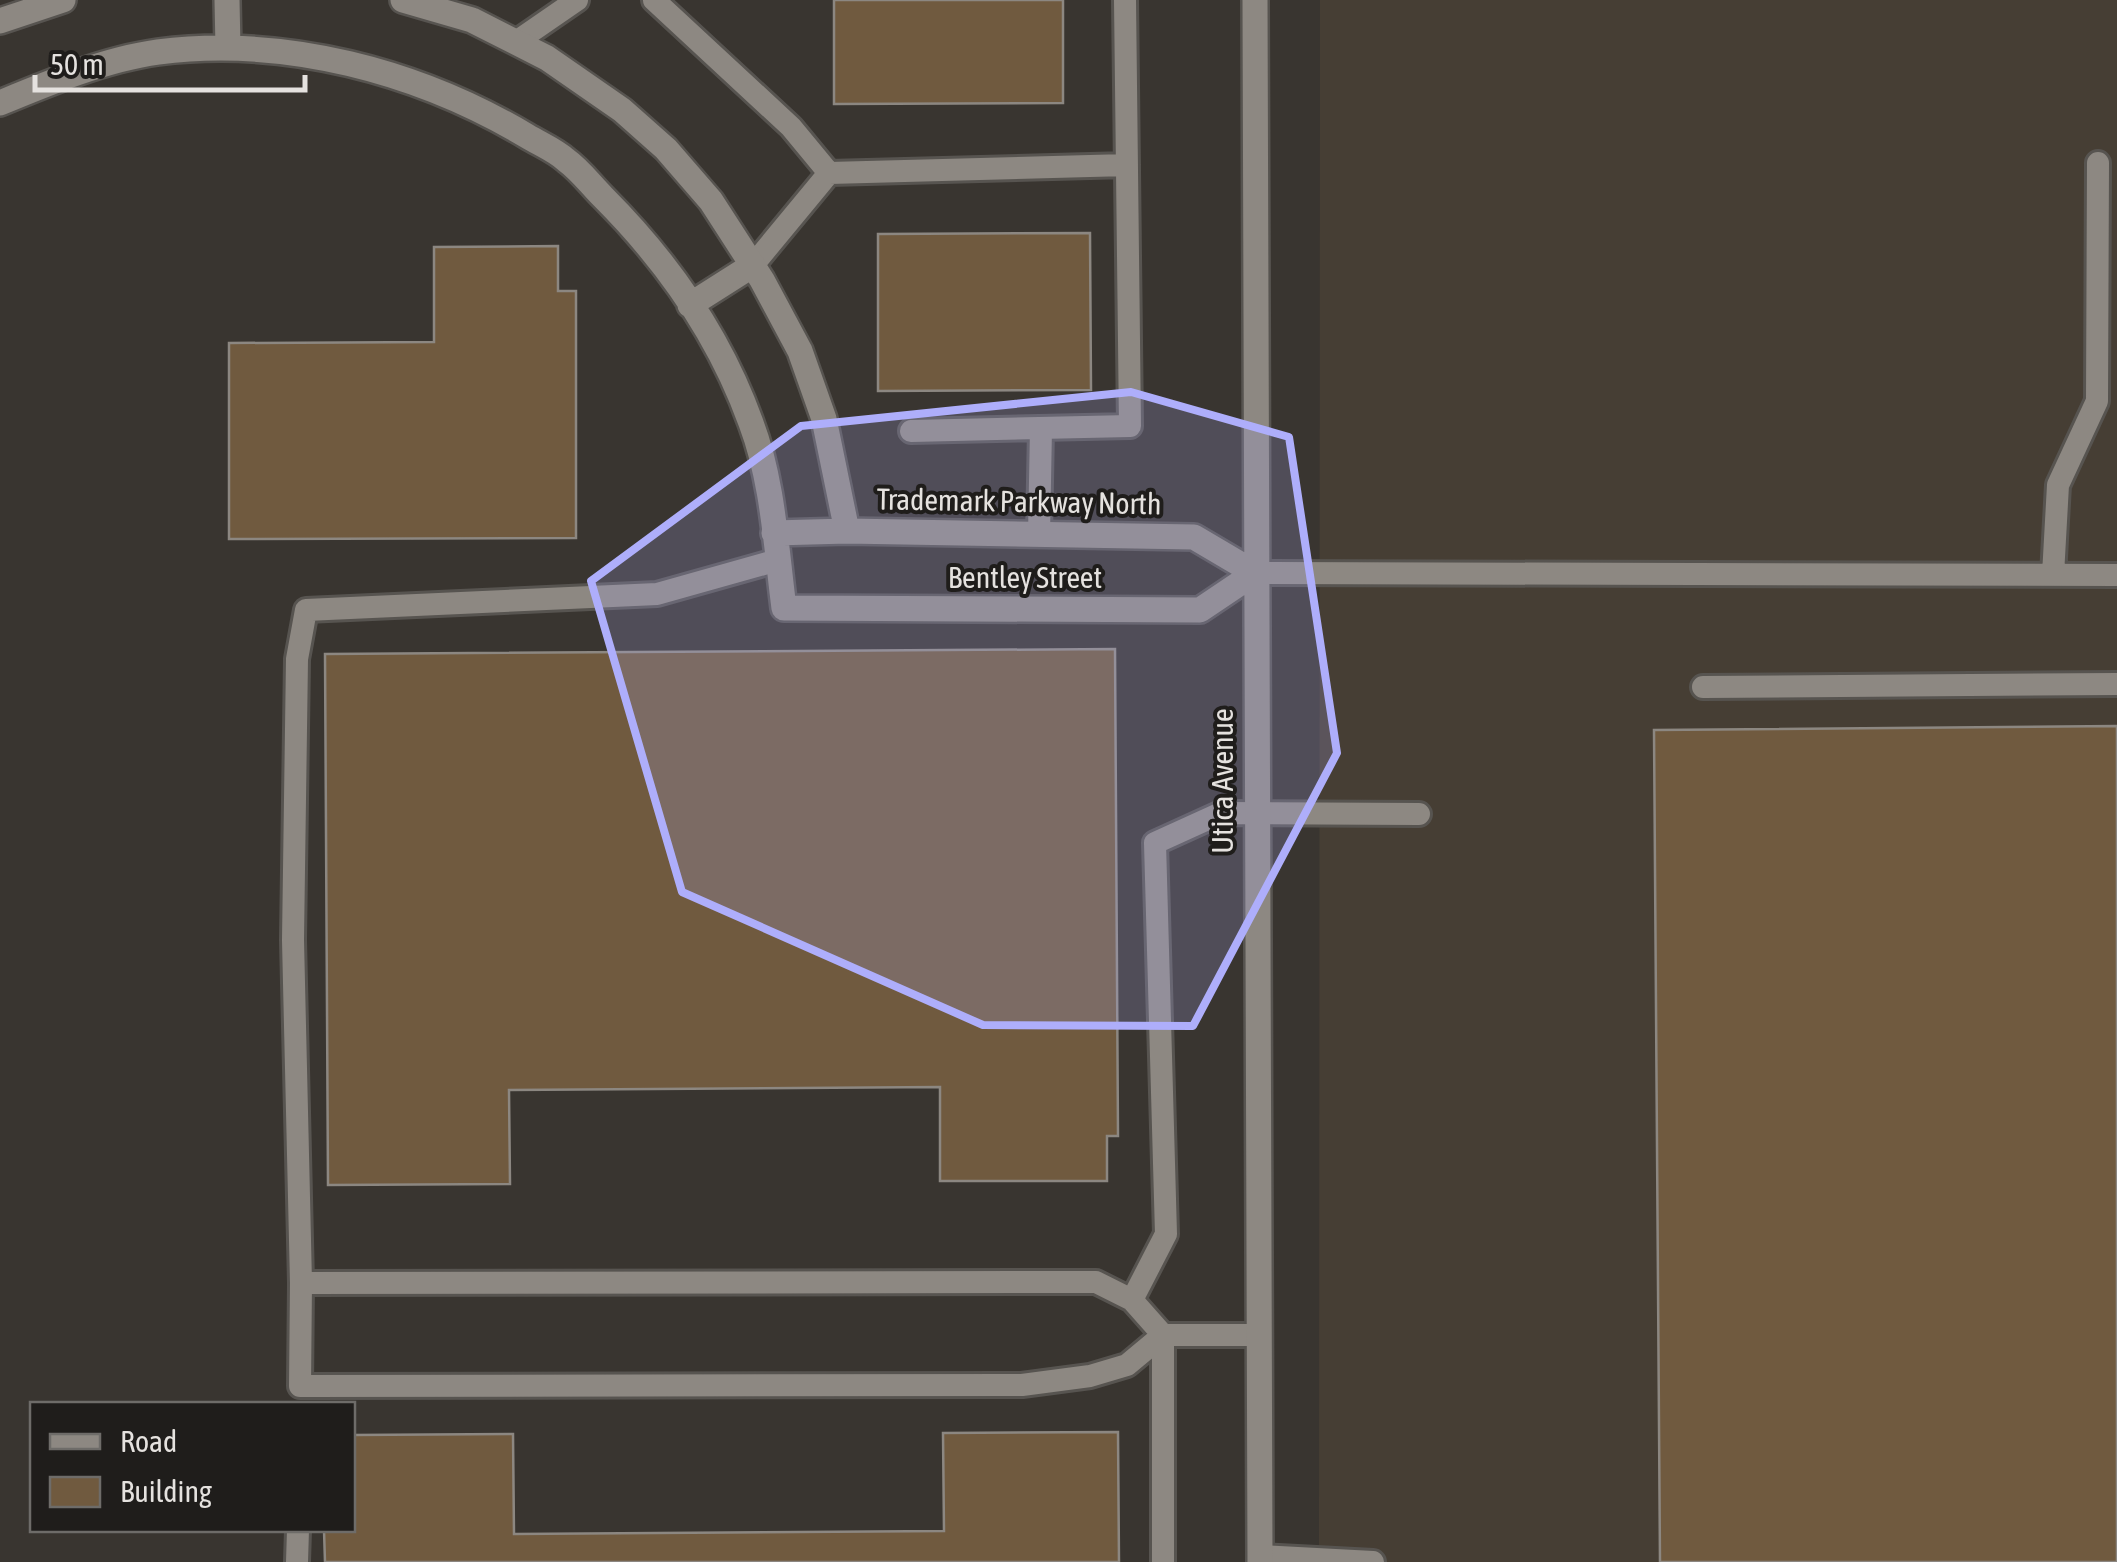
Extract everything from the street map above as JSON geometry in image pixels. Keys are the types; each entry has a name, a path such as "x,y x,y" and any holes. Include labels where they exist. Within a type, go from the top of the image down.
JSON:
{"street":[{"path":"0,21 63,0"},
{"path":"227,0 228,48"},
{"name":"Trademark Parkway North","path":"404,0 472,20 547,58 622,110 666,149 711,201 800,351 818,402 847,531 1194,537 1255,573"},
{"name":"Utica Avenue","path":"1254,0 1260,1559"},
{"path":"0,103 56,80 156,52 228,48 314,56 390,74 486,112 566,160 648,242 717,346 752,424 771,504 778,560"},
{"path":"690,305 752,265"},
{"path":"774,533 847,531"},
{"name":"Bentley Street","path":"778,560 784,608 1200,610 1255,573"}],"lane":[{"path":"516,42 577,0"},
{"path":"654,0 792,127 829,173"},
{"path":"911,431 1130,426 1125,0"},
{"path":"2054,575 2058,485 2097,401 2098,163"},
{"path":"752,265 829,173 1127,165"},
{"path":"1039,535 1041,428"},
{"path":"778,560 656,594 306,610 298,659 294,940 300,1395 1022,1385 1090,1376 1127,1365 1163,1336 1258,1336"},
{"path":"1255,573 2117,575"},
{"path":"1703,687 2117,684"},
{"path":"1132,1300 1166,1234 1154,843 1221,813 1419,814"},
{"path":"301,1284 1096,1282 1132,1300 1163,1336 1163,1562"},
{"path":"298,1532 298,1562"},
{"path":"1260,1559 1373,1562"}],"highlighted area":[{"path":"1131,392 1289,437 1337,753 1193,1026 983,1025 682,892 591,581 801,426"}],"shaded area":[{"path":"1320,0 2117,0 2117,1562 1319,1562"}],"building":[{"path":"834,0 1063,0 1063,103 834,104"},
{"path":"1090,233 1091,390 878,391 878,234"},
{"path":"558,246 558,291 576,291 576,538 229,539 229,343 434,342 434,247"},
{"path":"1115,649 1118,1136 1107,1136 1107,1181 940,1181 940,1087 509,1090 510,1184 328,1185 325,654"},
{"path":"2117,726 2117,1562 1660,1562 1654,730"},
{"path":"1118,1432 1119,1562 325,1562 324,1532 355,1532 355,1435 513,1434 514,1534 944,1531 943,1433"}]}
